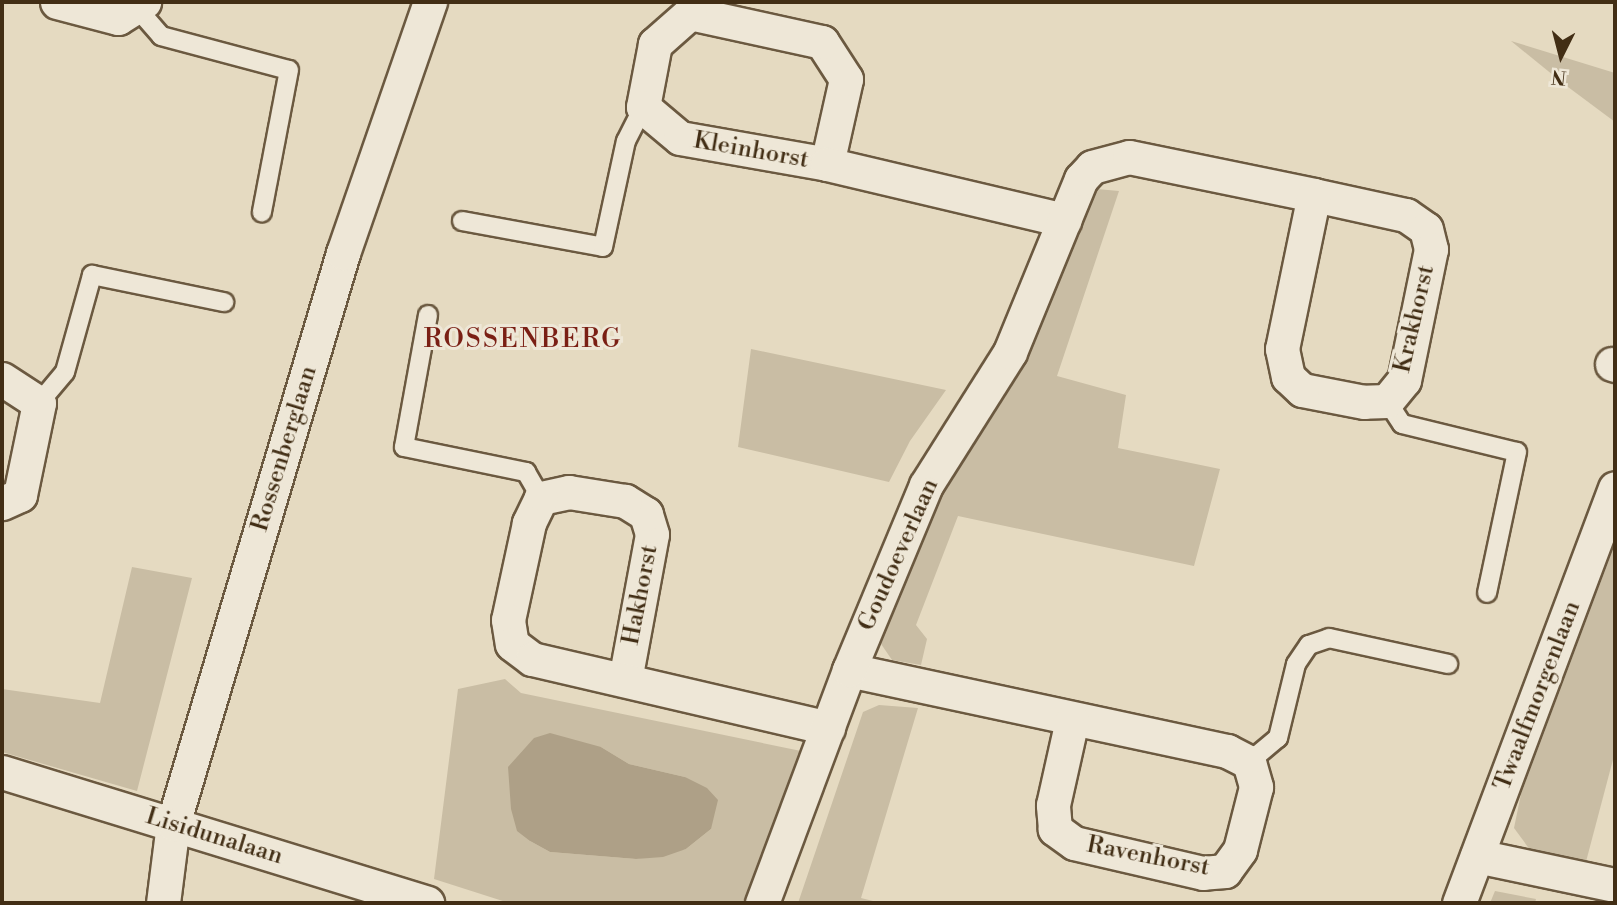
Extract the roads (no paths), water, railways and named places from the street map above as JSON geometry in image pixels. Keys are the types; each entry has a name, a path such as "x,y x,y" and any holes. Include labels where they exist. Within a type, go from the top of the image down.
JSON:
{"street":[{"path":"57,2 118,18 140,4"},
{"name":"Rossenberglaan","path":"163,903 173,824 344,253 430,2"},
{"name":"Kleinhorst","path":"827,164 846,79 822,42 690,13 655,44 643,107 680,138 827,164 1064,220"},
{"name":"Krakhorst","path":"1064,220 1081,179 1091,166 1129,158 1314,195 1406,215 1426,229 1431,249 1404,380 1387,401 1364,402 1302,390 1288,377 1282,349 1314,195"},
{"name":"Goudoeverlaan","path":"762,903 849,670 926,485 1010,352 1064,220"},
{"path":"2,379 39,404 20,495 2,503"},
{"name":"Twaalfmorgenlaan","path":"1459,903 1615,488"},
{"name":"Hakhorst","path":"625,680 652,534 646,514 625,501 569,492 541,498 529,523 508,620 512,643 533,659 828,728"},
{"path":"849,670 1072,720 1227,751 1249,762"},
{"name":"Ravenhorst","path":"1072,720 1053,805 1055,828 1074,843 1203,873 1225,871 1240,850 1255,787 1249,762"},
{"name":"Lisidunalaan","path":"2,772 427,903"},
{"path":"1477,856 1615,886"}],"lane":[{"path":"140,4 161,36 289,70 262,212"},
{"path":"462,220 603,247 626,141 643,107"},
{"path":"39,404 65,372 92,275 224,302"},
{"path":"428,315 404,447 526,472 541,498"},
{"path":"1387,401 1402,424 1517,452 1487,593"},
{"path":"1249,762 1279,738 1296,664 1308,645 1329,638 1448,664"}],"district":[{"name":"ROSSENBERG","path":"523,340"}]}
